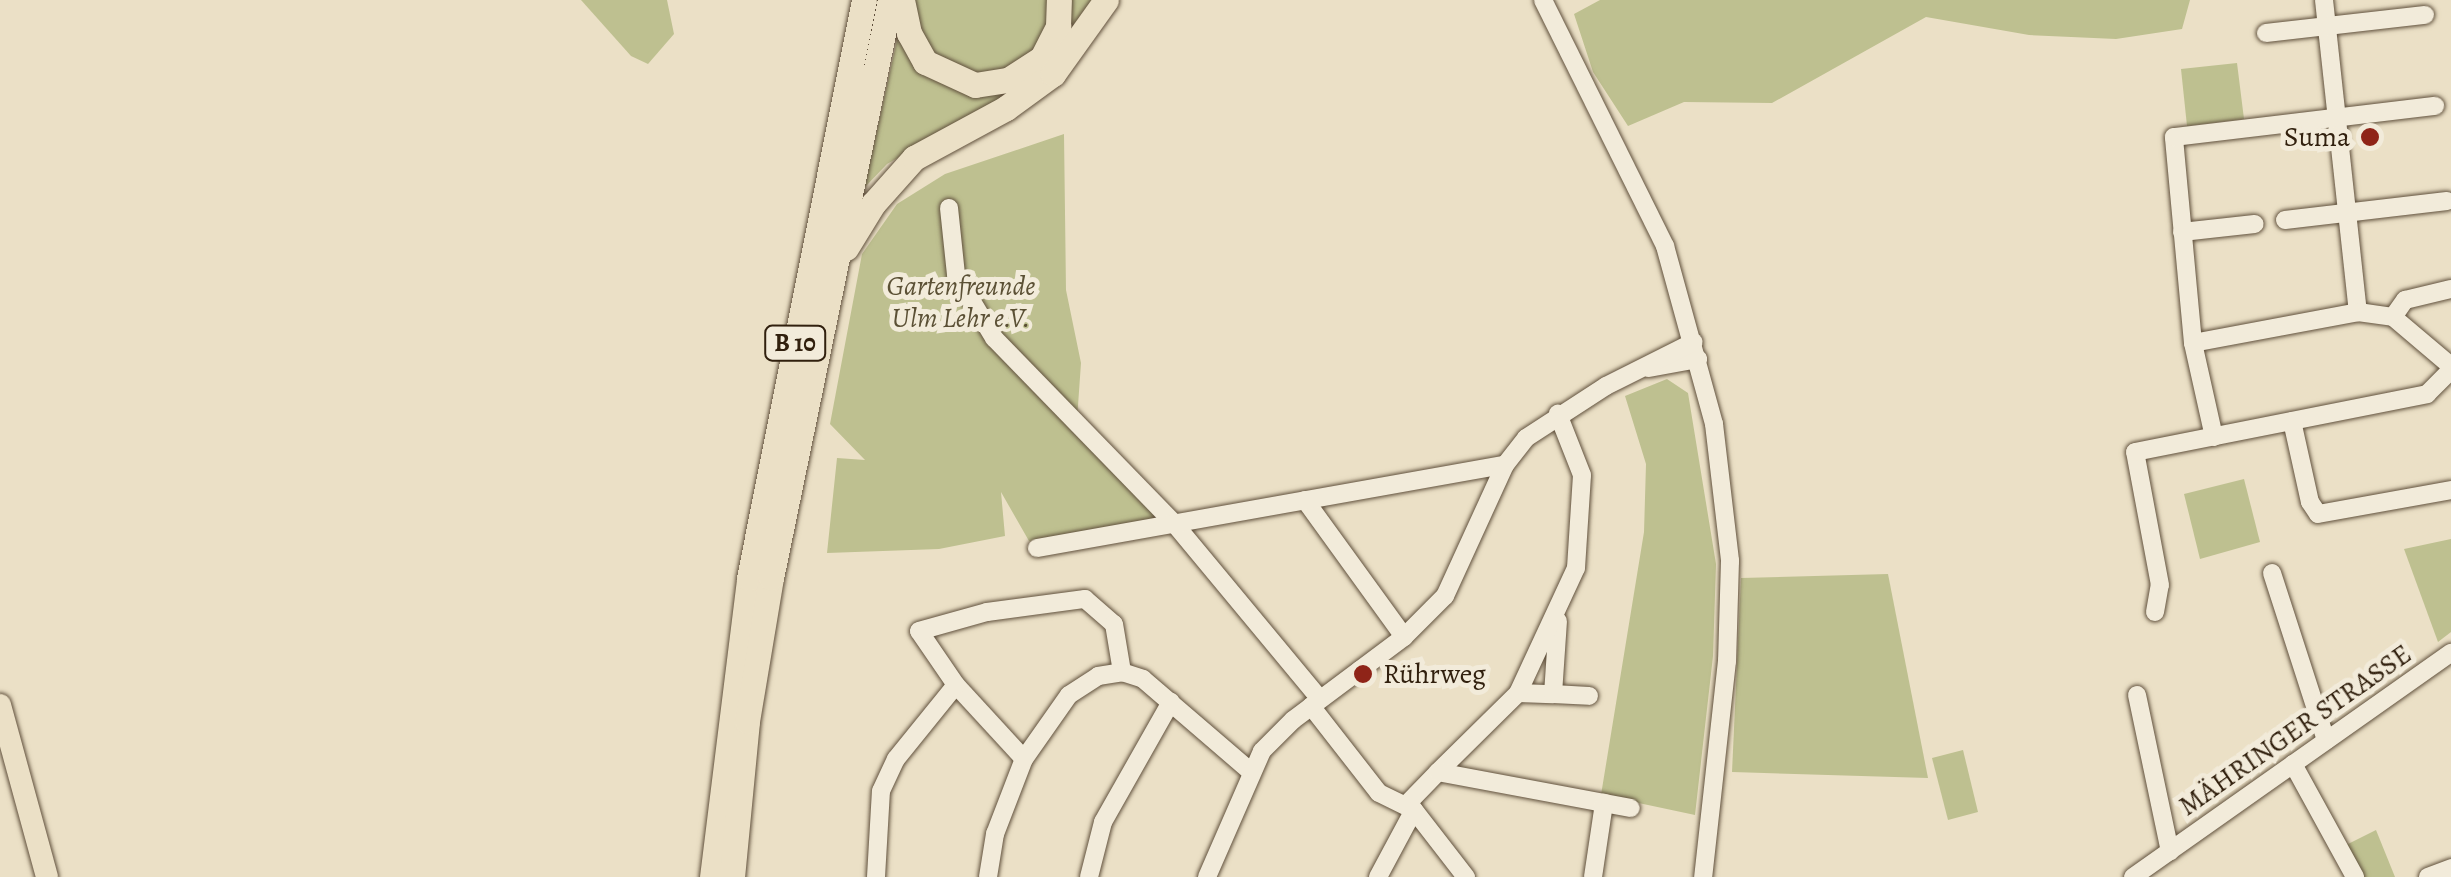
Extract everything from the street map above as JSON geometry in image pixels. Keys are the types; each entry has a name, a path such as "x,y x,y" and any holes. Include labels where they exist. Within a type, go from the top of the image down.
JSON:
{"highway":[{"name":"B 10","path":"712,877 749,578 864,0"},
{"name":"B 10","path":"732,877 747,721 771,578 890,0"},
{"path":"902,0 908,32 925,62 975,85 1008,80 1042,58 1058,26 1060,0"},
{"path":"836,265 892,179 943,138 1006,108 1053,74 1106,0"}],"main road":[{"path":"0,706 46,877"}],"street":[{"path":"1543,0 1651,214 1696,350 1716,441 1730,561 1715,776 1703,877"},
{"path":"2324,0 2358,312"},
{"path":"2266,34 2425,15"},
{"path":"2214,437 2193,343 2174,137 2435,106"},
{"path":"2284,220 2447,201"},
{"path":"949,208 956,275 994,338 1173,522 1316,703 1380,793 1410,807 1466,877"},
{"path":"2182,232 2255,224"},
{"path":"2393,318 2406,300 2451,290"},
{"path":"2156,612 2160,585 2135,452 2427,394 2451,368 2393,318 2358,312 2193,343"},
{"path":"1207,877 1250,770 1278,734 1404,638 1459,573 1504,465 1558,414 1634,371 1696,350"},
{"path":"1378,877 1410,807 1438,772 1518,693 1558,616 1576,568 1584,500 1577,456 1558,414"},
{"path":"2292,421 2310,502 2318,514 2451,490"},
{"path":"1037,548 1504,465"},
{"path":"1304,500 1404,638"},
{"path":"2272,573 2326,740"},
{"path":"1024,758 956,685 919,631 957,618 1084,600 1114,624 1122,672"},
{"path":"1553,694 1558,616"},
{"name":"MÄHRINGER STRASSE","path":"2133,877 2451,653"},
{"path":"988,877 995,834 1024,758 1069,695 1098,676 1122,672 1143,679 1250,770"},
{"path":"876,877 882,789 896,759 956,685"},
{"path":"1518,693 1589,696"},
{"name":"MÄHRINGER STRASSE","path":"2136,695 2170,852"},
{"path":"1089,877 1103,822 1171,702"},
{"path":"2293,764 2355,877"},
{"path":"1438,772 1630,808"},
{"path":"1593,877 1604,803"},
{"path":"2428,877 2451,868"}],"green space":[{"path":"581,0 667,0 674,34 648,64 631,56"},
{"path":"906,0 1094,0 1057,59 1000,100 887,164 864,188"},
{"path":"1600,0 2190,0 2182,29 2116,39 2029,35 1926,17 1772,103 1684,102 1628,126 1593,72 1574,14"},
{"path":"2237,63 2244,119 2187,126 2181,69"},
{"name":"Gartenfreunde Ulm Lehr e.V.","path":"1064,134 1066,290 1081,363 1076,434 1163,519 1029,541 1001,492 1005,536 939,549 827,553 837,458 865,460 830,424 862,254 897,204 945,174"},
{"path":"1667,379 1688,393 1716,564 1713,656 1695,815 1601,795 1644,532 1646,464 1625,396"},
{"path":"2244,479 2260,542 2200,559 2184,494"},
{"path":"2451,539 2451,632 2438,642 2404,549"},
{"path":"1888,574 1928,778 1732,772 1741,578"},
{"path":"1963,750 1978,812 1948,820 1932,758"},
{"path":"2376,830 2395,877 2361,877 2344,846"}],"place":[{"name":"Suma","path":"2370,137"},
{"name":"Rührweg","path":"1363,674"}]}
